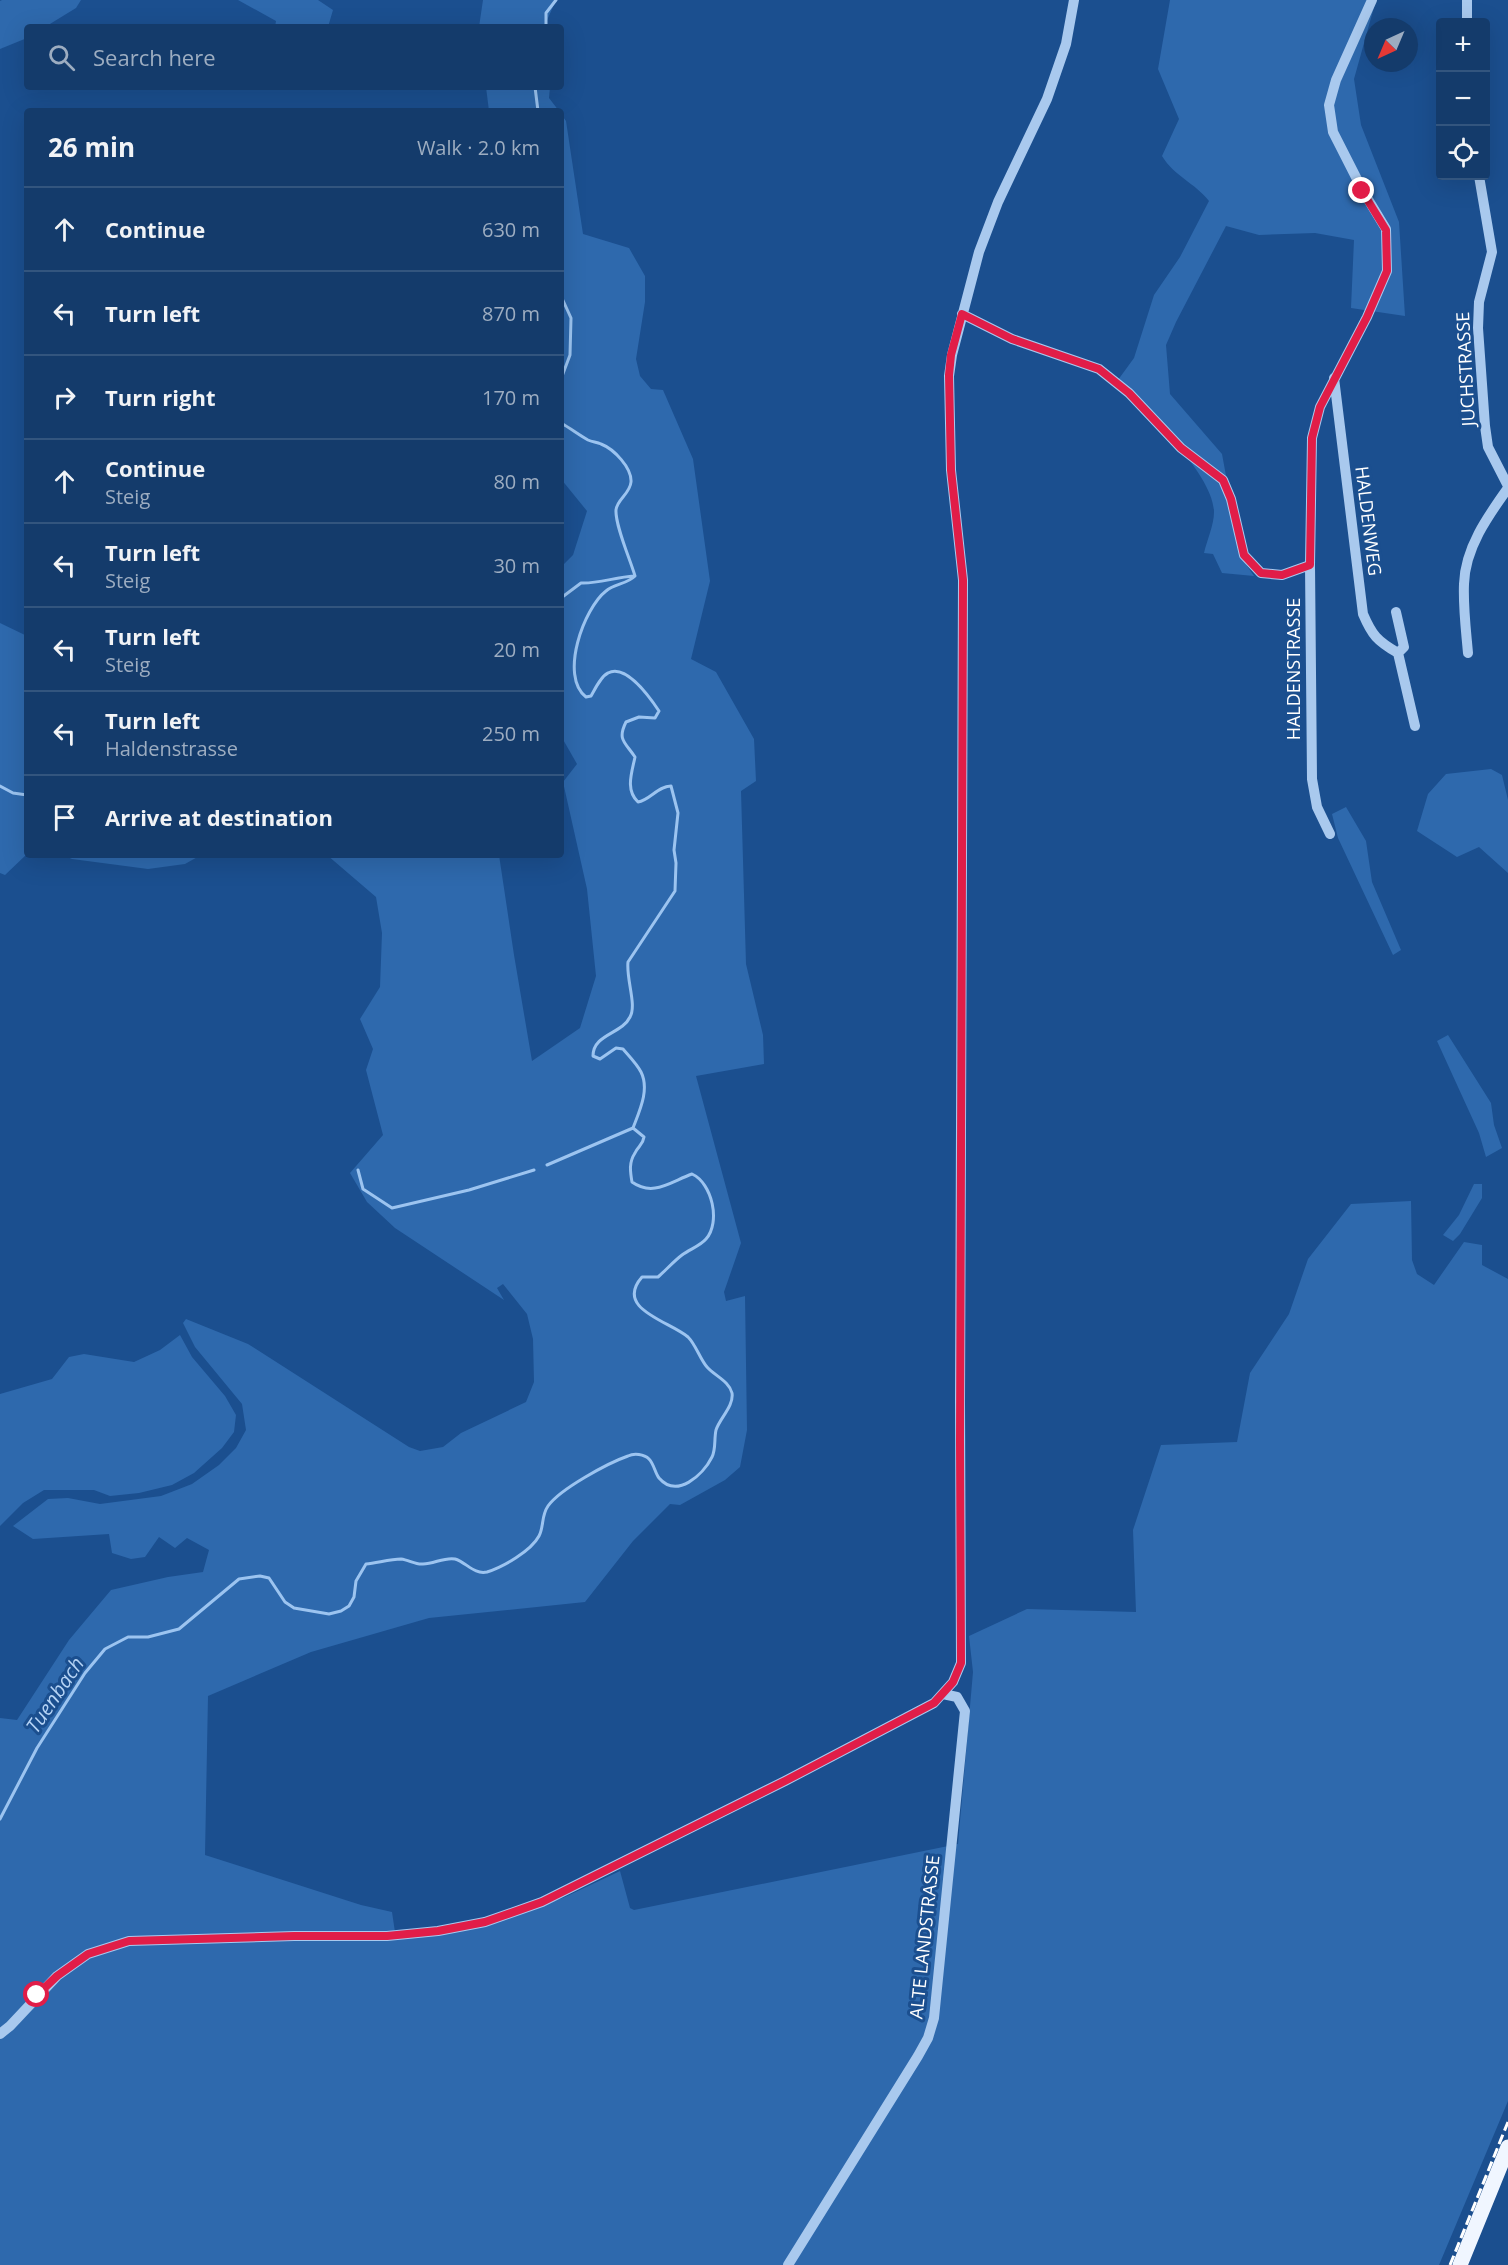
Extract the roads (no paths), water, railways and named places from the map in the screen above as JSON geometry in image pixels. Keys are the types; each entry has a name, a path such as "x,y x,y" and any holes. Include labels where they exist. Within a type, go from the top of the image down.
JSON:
{"main road":[{"path":"1460,2265 1508,2147"}],"street":[{"name":"HALDENSTRASSE","path":"1329,834 1317,807 1312,779 1310,565 1312,438 1320,407 1367,317 1387,271 1386,230 1362,191 1333,132 1329,105 1336,81 1372,0"},
{"path":"1467,0 1467,18"},
{"path":"0,2034 57,1976 88,1954 129,1941 294,1936 387,1936 438,1931 485,1922 542,1902 795,1776 934,1703 953,1682 961,1663 963,580 951,470 949,375 951,355 979,252 998,202 1047,99 1066,44 1074,1"},
{"name":"JUCHSTRASSE","path":"1480,180 1492,252 1479,302 1478,328 1485,426 1488,447 1508,487"},
{"path":"962,314 1012,339 1099,369 1129,393 1181,448 1223,480 1231,499 1244,555 1261,573 1282,575 1310,565"},
{"name":"HALDENWEG","path":"1334,377 1363,614 1372,633 1381,644 1398,653"},
{"path":"1468,653 1464,582 1471,550 1486,520 1508,487"},
{"path":"1396,612 1404,647 1398,653 1415,726"},
{"name":"ALTE LANDSTRASSE","path":"788,2265 918,2056 928,2038 934,2018 964,1711 957,1697 943,1694"}],"waterway":[{"name":"Tuenbach","path":"546,24 546,13 556,0"},
{"name":"Tuenbach","path":"535,90 538,108"},
{"name":"Tuenbach","path":"564,303 571,318 570,355 564,371"},
{"name":"Tuenbach","path":"0,1819 37,1748 85,1673 105,1649 128,1637 148,1637 179,1629 239,1579 260,1576 269,1578 285,1602 294,1608 329,1614 341,1611 349,1606 354,1597 356,1581 366,1564 401,1559 423,1564 455,1559 478,1572 487,1572 516,1558 535,1542 541,1533 546,1510 554,1499 585,1477 609,1464 630,1455 642,1455 651,1461 659,1478 666,1484 674,1486 689,1482 696,1477 712,1457 716,1430 731,1403 732,1393 725,1382 707,1367 688,1337 647,1313 639,1306 635,1298 635,1288 642,1277 658,1277 682,1255 706,1239 713,1223 712,1204 705,1186 692,1174 662,1187 647,1188 632,1182 630,1170 632,1160 644,1137 633,1128 643,1101 644,1086 641,1072 623,1049 616,1048 600,1059 593,1056 598,1043 626,1023 630,1017 632,999 628,962 675,891 674,850 678,813 671,786 662,788 638,802 632,792 631,775 635,757 625,744 622,733 626,722 639,717 655,718 659,711 650,699 630,677 615,671 605,675 591,696 586,697 578,687 575,659 583,626 590,612 606,591 635,576 616,516 617,506 630,486 631,477 625,465 611,450 588,440 564,425"},
{"path":"564,596 581,583 634,576"},
{"path":"0,786 13,793 24,795"},
{"path":"547,1165 633,1128"},
{"path":"358,1170 363,1189 392,1208 469,1190 534,1170"}],"railway":[{"path":"1450,2265 1508,2122"}]}
